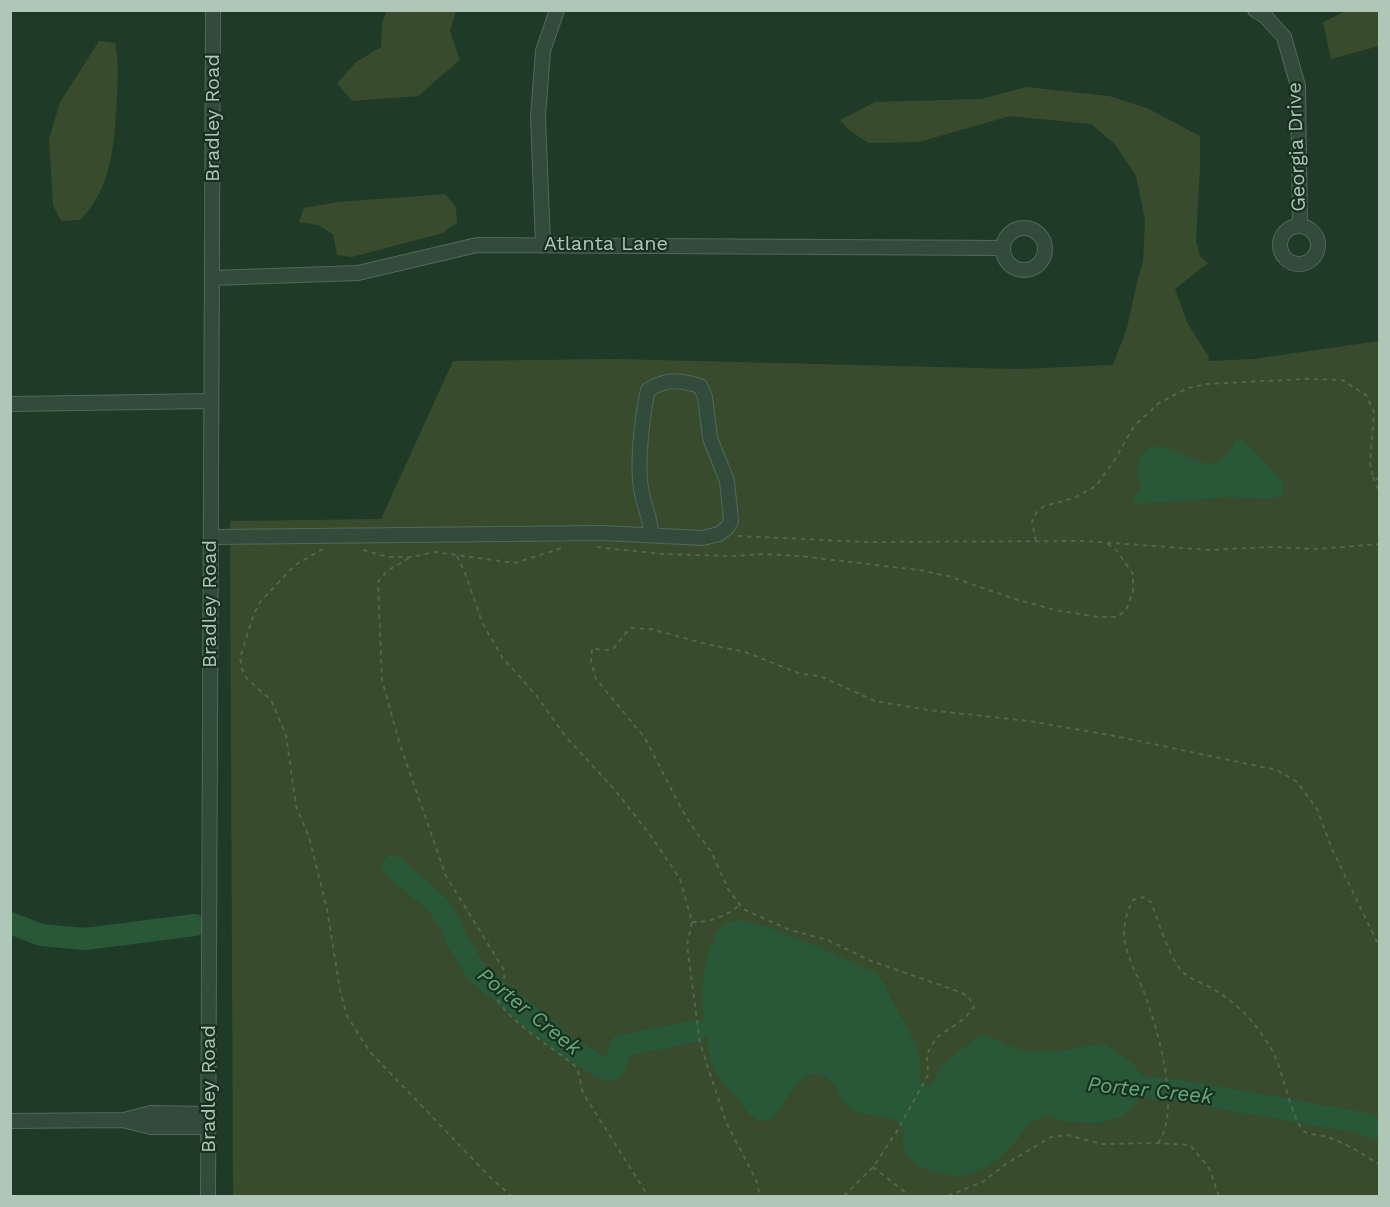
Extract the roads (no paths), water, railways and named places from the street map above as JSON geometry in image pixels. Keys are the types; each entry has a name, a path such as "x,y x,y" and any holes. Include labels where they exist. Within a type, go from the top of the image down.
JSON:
{"street":[{"name":"Bradley Road","path":"208,1197 213,10"},
{"path":"543,244 538,117 543,51 557,10"},
{"name":"Georgia Drive","path":"1255,10 1265,16 1284,37 1299,86 1300,226"},
{"name":"Atlanta Lane","path":"212,278 358,273 477,245 1003,248"},
{"path":"211,537 603,532 651,535 703,538 719,534 727,528 731,521 727,481 710,438 705,397 700,386 687,382 663,381 648,390 644,412 640,474 641,493 651,524 651,535"},
{"path":"10,404 211,401"},
{"path":"10,1122 124,1120 151,1127 209,1120"}],"waterway":[{"name":"Porter Creek","path":"393,866 437,904 477,973 565,1045 600,1067 611,1070 615,1066 621,1046 695,1031"},
{"name":"Porter Creek","path":"10,923 41,935 85,939 195,925"},
{"name":"Porter Creek","path":"1112,1084 1181,1091 1363,1123 1380,1130"}]}
